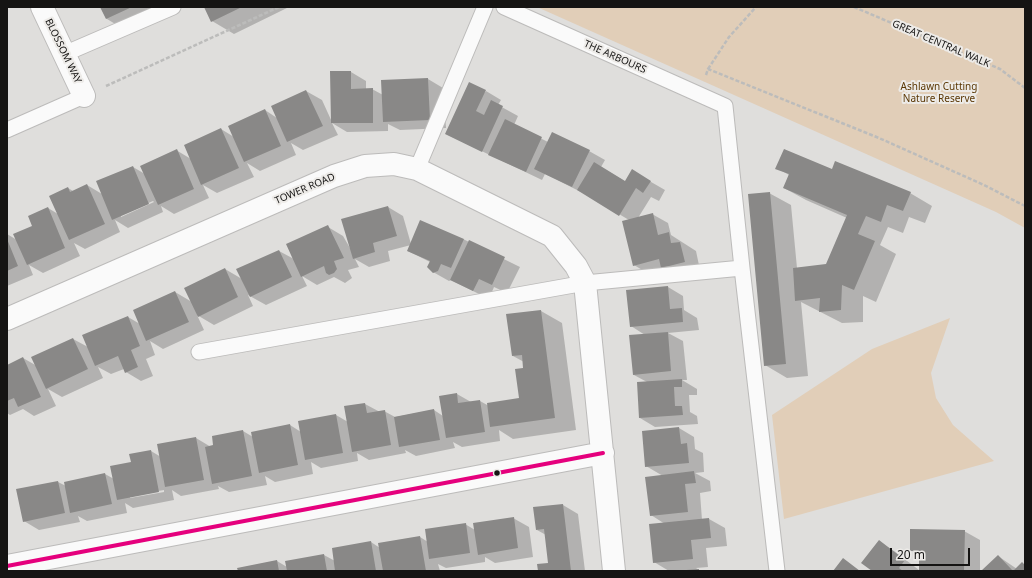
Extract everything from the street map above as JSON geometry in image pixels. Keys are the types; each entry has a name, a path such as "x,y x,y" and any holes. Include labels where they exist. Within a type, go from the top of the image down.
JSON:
{"street":[{"name":"BLOSSOM WAY","path":"42,7 84,96"},
{"name":"TOWER ROAD","path":"7,319 334,176 365,166 394,164 417,169 552,236 576,266 585,283"},
{"path":"585,283 614,571"},
{"path":"7,566 602,453"}],"lane":[{"path":"64,54 172,7"},
{"path":"417,169 486,7"},
{"name":"THE ARBOURS","path":"504,7 725,106 742,268"},
{"path":"7,130 84,96"},
{"path":"199,352 585,283 742,268 777,571"}],"path":[{"path":"84,96 279,7"},
{"path":"698,94 708,69 729,37 756,7"},
{"name":"GREAT CENTRAL WALK","path":"854,7 1000,69 1025,88"},
{"path":"708,69 879,138 984,185 1025,206"}],"green space":[{"name":"Ashlawn Cutting Nature Reserve","path":"537,7 1025,7 1025,228 996,212"},
{"path":"950,318 931,373 936,398 953,425 994,461 784,519 772,415 872,349"}],"building":[{"path":"100,7 132,7 106,19"},
{"path":"204,7 242,7 211,22"},
{"path":"330,71 351,71 351,89 373,88 373,123 331,123"},
{"path":"428,78 430,120 383,122 381,80"},
{"path":"469,82 486,90 476,111 484,115 491,100 503,106 482,152 445,134"},
{"path":"306,90 323,126 287,142 271,106"},
{"path":"265,109 281,146 244,162 228,126"},
{"path":"505,119 542,137 526,172 488,155"},
{"path":"221,128 239,168 201,185 184,145"},
{"path":"552,132 590,150 572,187 534,169"},
{"path":"177,149 194,189 158,205 140,166"},
{"path":"784,149 832,169 835,161 911,192 903,211 887,205 881,222 866,216 858,234 875,241 854,290 842,285 841,310 819,312 820,298 795,301 793,268 826,264 847,215 783,188 789,174 775,169"},
{"path":"594,162 625,181 632,169 651,181 643,193 636,188 619,216 577,190"},
{"path":"133,166 149,204 112,220 96,181"},
{"path":"87,184 105,224 69,240 49,196 68,187 70,192"},
{"path":"770,192 786,364 764,366 748,194"},
{"path":"388,206 397,236 373,243 375,252 353,259 341,219"},
{"path":"48,207 65,248 27,265 13,234 32,226 28,216"},
{"path":"653,213 658,235 669,232 671,243 680,242 685,262 661,268 659,259 633,266 622,221"},
{"path":"420,220 464,239 451,268 441,264 438,271 433,273 427,267 430,261 407,251"},
{"path":"328,225 344,258 334,261 337,269 334,273 329,275 326,273 324,266 301,277 286,244"},
{"path":"7,239 18,266 7,271"},
{"path":"469,240 505,257 492,285 479,279 473,291 450,280"},
{"path":"279,250 292,277 250,297 236,269"},
{"path":"225,268 238,297 198,317 184,288"},
{"path":"668,286 670,309 682,308 683,322 630,327 626,290"},
{"path":"175,291 189,322 146,341 133,310"},
{"path":"541,310 555,418 490,427 487,403 519,398 515,369 523,368 522,355 512,356 506,314"},
{"path":"128,316 140,346 131,350 138,367 125,373 118,356 95,366 82,335"},
{"path":"668,332 671,371 633,375 629,335"},
{"path":"73,338 88,369 46,389 31,357"},
{"path":"23,357 41,397 18,407 14,398 7,401 7,365"},
{"path":"682,379 682,387 674,387 675,406 682,406 683,415 639,418 637,382"},
{"path":"457,393 458,403 480,400 485,432 446,438 439,396"},
{"path":"365,403 367,413 385,410 391,445 352,452 344,406"},
{"path":"434,409 440,440 399,447 394,417"},
{"path":"336,414 343,453 305,460 298,421"},
{"path":"290,424 298,465 259,473 251,432"},
{"path":"679,427 681,444 687,443 689,463 645,467 642,431"},
{"path":"243,430 252,476 212,484 205,447 213,445 212,436"},
{"path":"196,437 204,480 165,487 157,444"},
{"path":"151,450 159,492 117,500 110,466 131,462 129,454"},
{"path":"694,471 696,483 685,484 688,512 650,516 645,477"},
{"path":"105,473 112,504 70,513 64,482"},
{"path":"58,481 65,513 23,522 16,489"},
{"path":"563,504 571,571 538,571 537,564 548,563 544,529 536,530 533,507"},
{"path":"514,517 518,548 478,555 473,523"},
{"path":"709,518 711,538 691,540 693,559 653,563 649,524"},
{"path":"466,523 470,553 429,559 425,529"},
{"path":"910,529 965,530 964,571 919,571 919,551 910,551"},
{"path":"420,536 426,571 383,571 378,543"},
{"path":"879,540 905,560 899,568 903,571 872,571 861,563"},
{"path":"371,541 376,571 335,571 332,548"},
{"path":"324,554 327,571 287,571 285,561"},
{"path":"998,555 1013,571 981,571"},
{"path":"843,558 860,571 833,571"},
{"path":"277,560 279,571 238,571 237,568"},
{"path":"1022,562 1025,565 1025,571 1013,571"},
{"path":"699,569 699,571 686,571 686,570"}],"transit line":[{"path":"7,566 603,453"}]}
